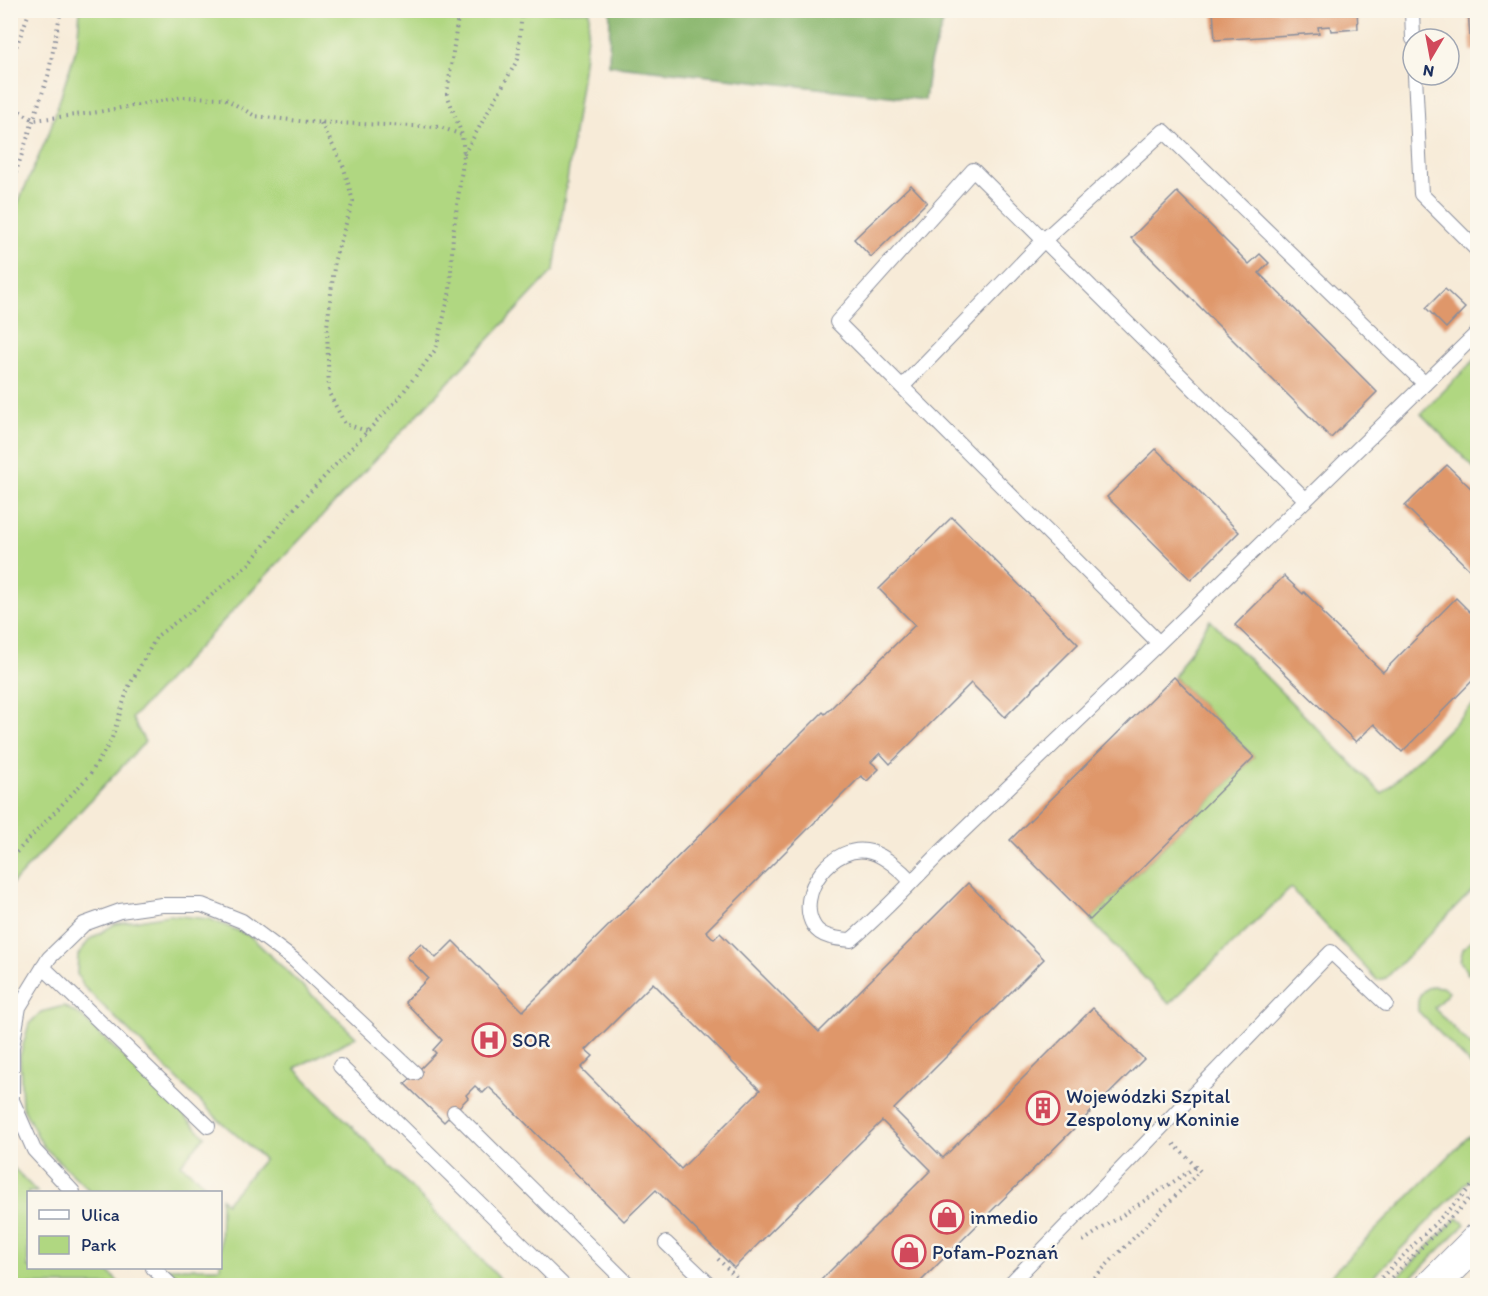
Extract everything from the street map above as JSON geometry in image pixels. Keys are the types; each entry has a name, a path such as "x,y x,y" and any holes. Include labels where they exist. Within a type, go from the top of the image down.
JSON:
{"street":[{"path":"1432,1286 1478,1240"}],"lane":[{"path":"1412,10 1413,27"},
{"path":"1416,87 1421,194 1478,251"},
{"path":"902,387 1044,240 1164,131 1425,384"},
{"path":"1159,643 837,322 973,170 1306,500"},
{"path":"912,881 898,868 871,851 846,852 827,865 814,884 809,910 814,927 830,938 851,940 1159,643 1478,332"},
{"path":"72,1191 34,1150 12,1100 12,1047 18,1007 49,957 84,924 120,910 162,905 202,905 242,921 294,960 415,1073"},
{"path":"1008,1286 1331,952 1386,1004"},
{"path":"43,967 208,1126"},
{"path":"340,1066 564,1286"},
{"path":"454,1112 630,1286"},
{"path":"666,1243 711,1286"},
{"path":"154,1269 172,1286"}],"path":[{"path":"10,63 30,10"},
{"path":"10,190 48,76 61,10"},
{"path":"10,858 89,776 111,741 128,688 156,636 207,599 249,564 290,513 398,399 435,349 450,291 453,234 464,155 462,135 447,94 459,10"},
{"path":"464,155 518,59 522,11"},
{"path":"10,105 34,120 92,113 183,97 224,98 255,116 320,122 440,127 462,135"},
{"path":"320,122 343,165 353,201 334,259 327,327 329,393 345,424 367,431"},
{"path":"1086,1286 1200,1172 1159,1129"},
{"path":"1080,1244 1196,1167"},
{"path":"1373,1286 1478,1180"},
{"path":"1383,1286 1478,1190"},
{"path":"1471,1196 1478,1202"},
{"path":"718,1259 745,1286"},
{"path":"779,1286 800,1286"}],"green space":[{"path":"610,10 947,11 930,62 925,100 609,65"},
{"path":"80,11 590,11 554,270 132,718 145,742 11,885 11,219 49,133 77,46"},
{"path":"1477,357 1477,471 1421,414"},
{"path":"1210,620 1382,794 1477,701 1477,886 1386,978 1377,980 1291,888 1169,1004 1090,920 1254,757 1174,677"},
{"path":"169,915 210,919 250,936 356,1037 295,1068 506,1285 185,1285 168,1269 222,1269 222,1199 226,1203 264,1159 219,1120 84,987 77,974 78,955 90,939 115,924"},
{"path":"1477,933 1477,965 1468,974 1460,961 1463,949"},
{"path":"1431,986 1442,987 1449,992 1434,1008 1477,1052 1477,1075 1470,1064 1418,1011 1420,996"},
{"path":"64,1006 81,1016 205,1136 181,1164 213,1191 90,1191 43,1146 22,1106 20,1056 29,1024 41,1012"},
{"path":"1469,1136 1477,1143 1477,1172 1365,1285 1321,1285"},
{"path":"10,1164 36,1191 27,1191 27,1269 106,1269 121,1285 11,1285"},
{"path":"1458,1217 1465,1224 1404,1285 1390,1285"}],"building":[{"path":"1213,10 1357,10 1358,29 1331,31 1330,26 1318,27 1319,33 1215,40"},
{"path":"1468,10 1478,10 1478,51 1471,51"},
{"path":"911,185 927,202 871,257 854,239"},
{"path":"1177,192 1249,264 1260,254 1269,263 1259,273 1377,392 1331,438 1131,238"},
{"path":"1445,289 1465,308 1446,328 1426,308"},
{"path":"1156,449 1239,532 1191,580 1107,497"},
{"path":"1447,465 1478,495 1478,578 1405,506"},
{"path":"952,517 1078,644 1005,717 971,683 890,764 880,753 871,762 879,769 867,781 861,776 706,931 714,939 720,933 819,1032 968,883 1044,959 894,1109 943,1158 1093,1008 1144,1059 916,1286 815,1286 931,1170 882,1121 734,1268 656,1190 624,1221 489,1087 483,1093 475,1086 466,1095 468,1098 444,1122 405,1084 436,1053 433,1050 442,1040 405,1002 428,978 407,957 421,943 436,958 453,941 523,1011 823,712 825,714 915,625 879,589","holes":["653,983 760,1090 681,1169 581,1068 593,1056 586,1050"]},
{"path":"1284,576 1303,594 1304,592 1323,611 1322,613 1383,672 1456,598 1478,620 1478,675 1402,752 1374,724 1356,742 1235,625"},
{"path":"1174,677 1254,757 1090,920 1010,840"}],"place":[{"name":"SOR","path":"489,1040"},
{"name":"Wojewódzki Szpital Zespolony w Koninie","path":"1043,1108"},
{"name":"inmedio","path":"947,1217"},
{"name":"Pofam-Poznań","path":"909,1252"}]}
